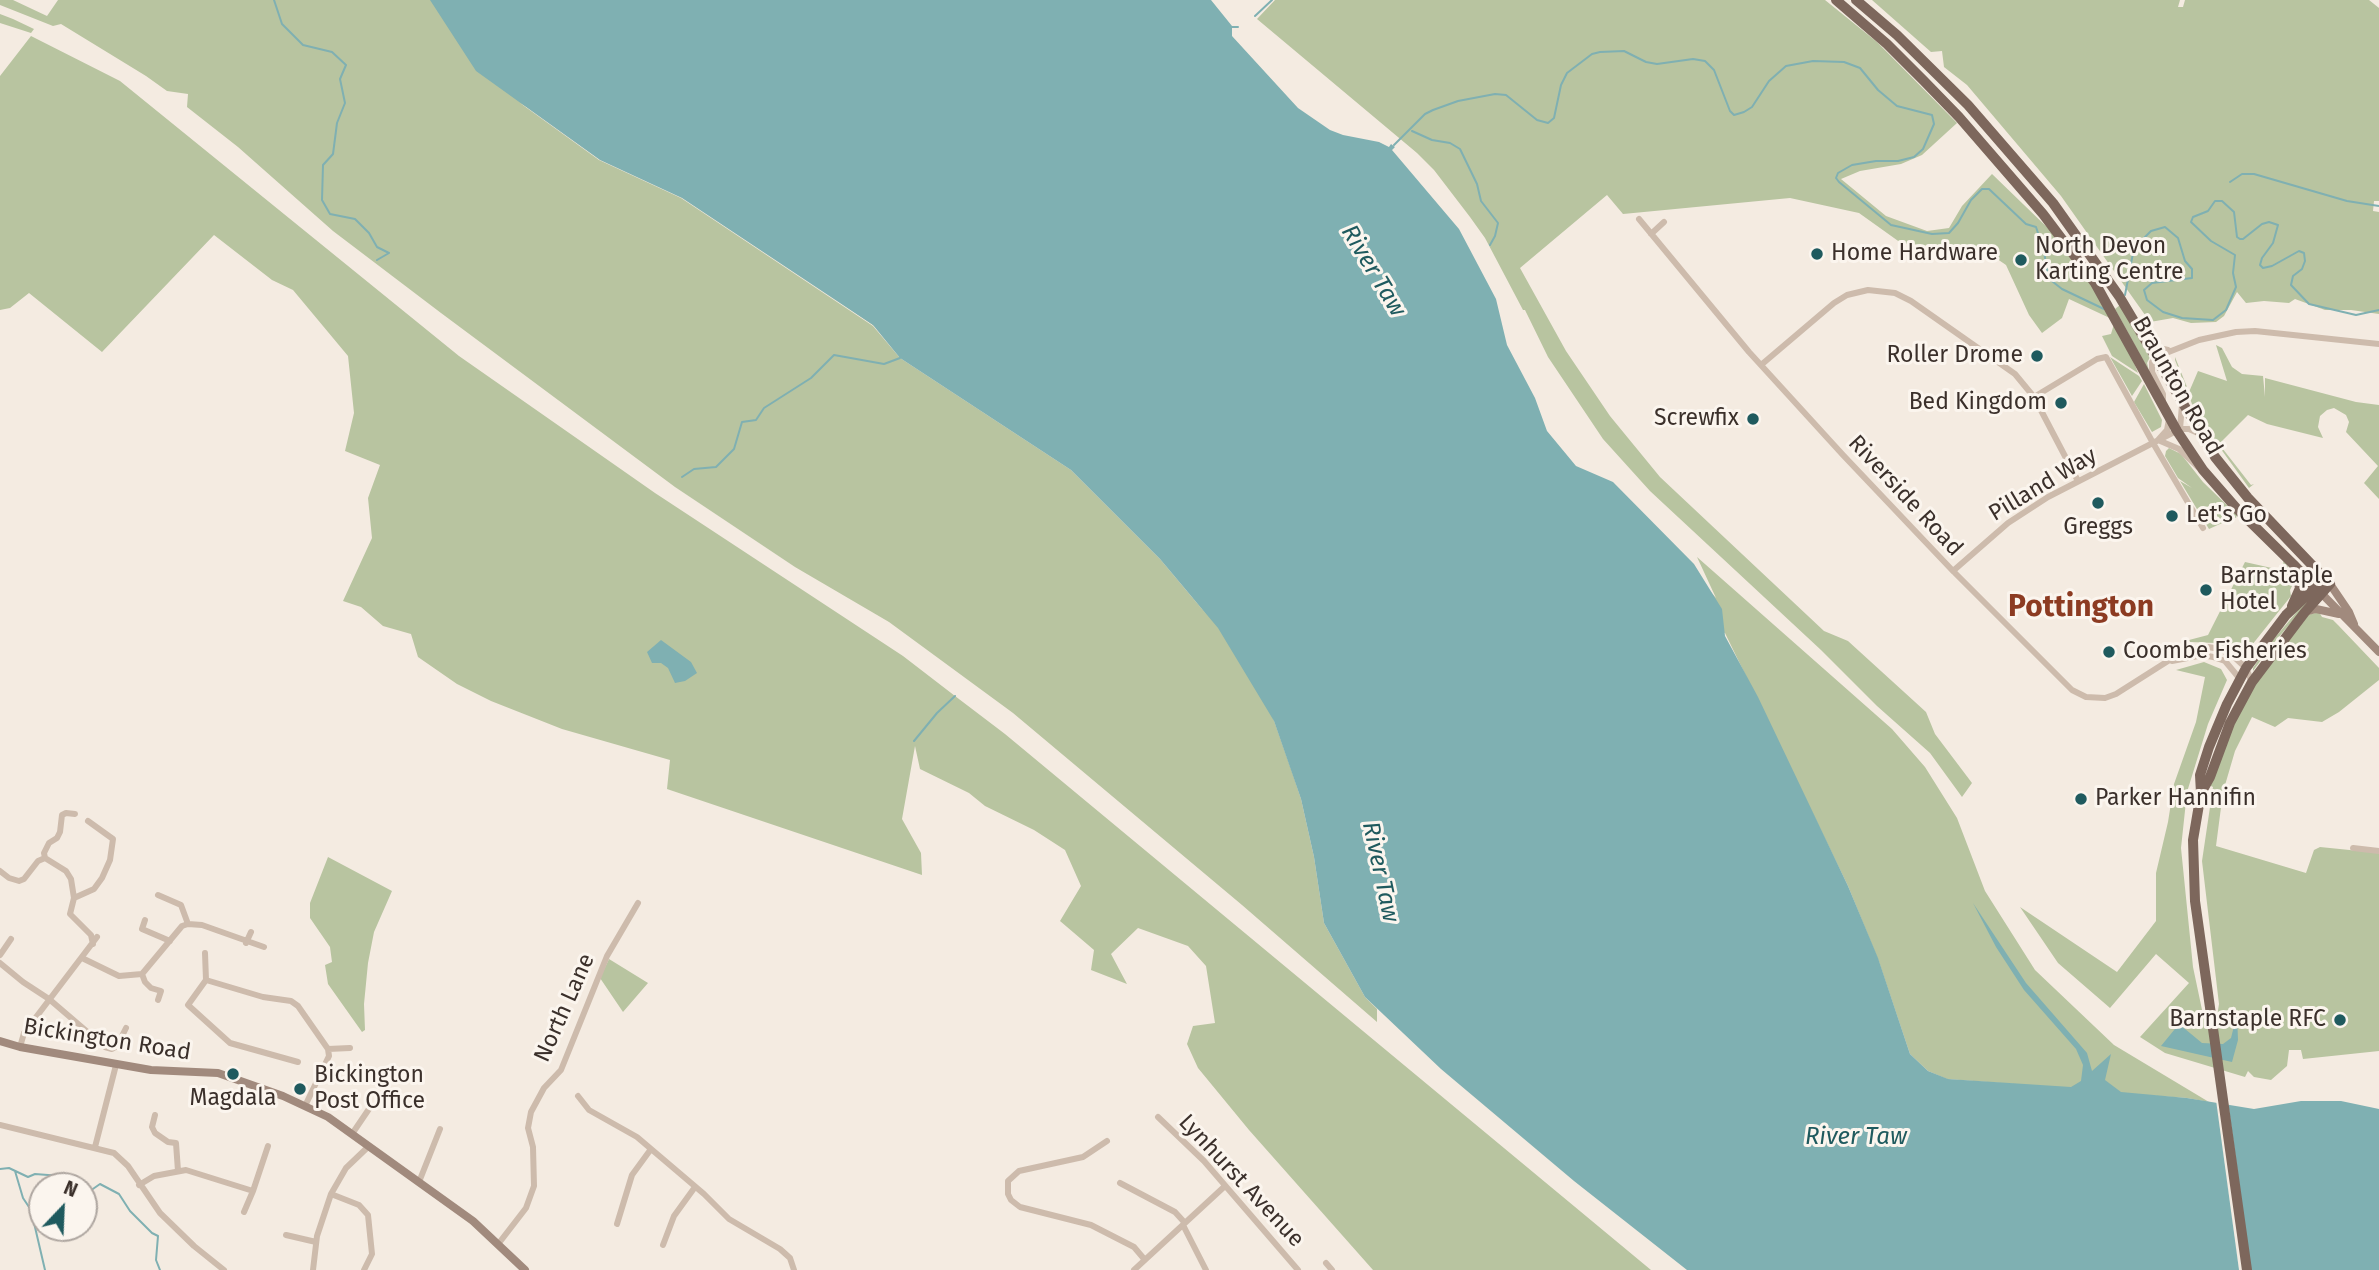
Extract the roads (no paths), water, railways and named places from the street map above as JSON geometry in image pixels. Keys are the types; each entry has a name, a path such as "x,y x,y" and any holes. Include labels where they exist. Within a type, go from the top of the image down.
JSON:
{"main road":[{"name":"Braunton Road","path":"1836,0 1924,81 2043,214 2095,282 2169,417 2203,470 2238,510 2379,652"},
{"name":"Braunton Road","path":"1856,0 1968,105 2014,156 2070,226 2157,357 2200,435 2248,498 2327,581 2349,612 2355,626"},
{"path":"2247,1270 2193,879 2193,840 2201,793 2200,775 2209,747 2246,668 2298,595 2300,588 2294,564"},
{"path":"2286,615 2327,581"},
{"path":"2201,793 2210,777 2230,723 2252,682 2305,612 2318,590"},
{"path":"2305,612 2316,609 2339,614"},
{"name":"Bickington Road","path":"0,1041 117,1065 179,1073 218,1073 305,1106 352,1134 473,1221 525,1270"}],"street":[{"name":"Riverside Road","path":"1639,219 1843,456 1952,571 2073,690 2086,697 2105,698 2191,649 2208,647 2226,653 2246,668"},
{"path":"1651,234 1664,222"},
{"path":"1762,365 1840,299 1857,292 1881,290 1895,293 1911,301 2001,363 2021,380 2034,397 2078,481"},
{"path":"2162,404 2163,394 2151,366 2157,357 2199,340 2246,331 2379,344"},
{"path":"2144,337 2158,348 2170,351"},
{"path":"2162,368 2170,351"},
{"path":"2034,397 2097,359 2106,357 2203,528"},
{"path":"2182,405 2179,430 2189,429 2200,435"},
{"path":"2155,442 2167,430 2169,417"},
{"name":"Pilland Way","path":"1952,571 2008,523 2078,481 2179,430"},
{"path":"2155,442 2179,449 2203,470"},
{"name":"Riverside Road","path":"2170,661 2203,655 2213,657 2225,661 2240,680"},
{"path":"2246,668 2252,682"},
{"path":"20,1047 24,1033 95,940 70,914 69,909 74,898 71,879 66,871 46,858 44,853 60,832 62,815 75,814"},
{"path":"74,898 94,889 110,860 113,839 88,821"},
{"path":"2353,848 2379,851"},
{"path":"0,871 19,881 24,879 38,861 46,858"},
{"path":"158,895 181,905 188,923"},
{"path":"162,908 166,898"},
{"name":"North Lane","path":"499,1243 526,1208 534,1185 533,1147 528,1128 531,1112 544,1088 561,1070 607,956 638,903"},
{"path":"145,920 142,929 170,941"},
{"path":"82,958 106,972 120,976 142,974 182,926 188,923 202,925 246,943 264,947"},
{"path":"246,943 251,932"},
{"path":"0,955 11,939"},
{"path":"188,1005 206,980 205,953"},
{"path":"0,962 105,1047 112,1049 117,1046 126,1028"},
{"path":"142,974 151,988 164,992 158,1000"},
{"path":"206,980 263,997 291,1001 298,1006 328,1049 329,1056 305,1106"},
{"path":"180,999 230,1043 298,1062"},
{"path":"328,1049 350,1048"},
{"path":"95,1147 117,1065"},
{"path":"578,1096 589,1110 637,1137 729,1219 780,1249 790,1258 794,1270"},
{"path":"352,1134 371,1106"},
{"name":"Lynhurst Avenue","path":"1158,1117 1204,1161 1298,1270"},
{"path":"151,1118 159,1138 176,1143"},
{"path":"0,1125 114,1153 120,1157 160,1213 224,1270"},
{"path":"419,1182 440,1129"},
{"path":"176,1133 178,1171"},
{"path":"1107,1141 1083,1157 1019,1171 1007,1185 1011,1200 1020,1207 1091,1225 1134,1247 1147,1270"},
{"path":"244,1212 268,1146"},
{"path":"313,1270 316,1242 331,1194 346,1168 369,1146"},
{"path":"617,1224 632,1175 651,1149"},
{"path":"139,1185 155,1176 193,1171 253,1191"},
{"path":"1120,1183 1175,1212 1184,1224 1206,1270"},
{"path":"1134,1270 1225,1186"},
{"path":"663,1245 674,1216 695,1187"},
{"path":"331,1194 359,1205 368,1215 372,1255 363,1270"},
{"path":"286,1235 316,1242"},
{"path":"1326,1263 1332,1270"}],"water":[{"name":"River Taw","path":"430,0 1211,0 1232,26 1232,36 1298,108 1330,130 1395,147 1392,150 1459,229 1496,299 1507,345 1535,398 1547,431 1576,466 1613,482 1694,564 1722,609 1725,636 1758,697 1848,886 1878,958 1910,1054 1928,1071 1948,1079 2071,1087 2081,1081 2083,1065 2076,1049 2024,990 1996,947 1973,903 2026,983 2087,1053 2092,1071 2111,1054 2105,1080 2121,1092 2187,1098 2254,1109 2301,1101 2341,1101 2379,1109 2379,1270 1687,1270 1574,1181 1441,1069 1365,997 1324,923 1314,857 1301,799 1274,721 1218,628 1160,559 1071,470 900,358 873,325 682,198 600,160 476,71"},
{"path":"661,640 691,662 697,673 685,681 675,683 668,668 661,663 652,663 647,652"},
{"path":"2237,1014 2238,1040 2232,1062 2161,1046 2179,1024 2202,1043 2223,1044 2231,1038"}],"waterway":[{"path":"274,0 282,24 303,45 332,52 346,65 340,79 345,103 337,123 333,154 323,165 322,200 330,214 355,219 369,233 377,247 389,253 377,260"},
{"path":"1255,16 1272,0"},
{"path":"1230,27 1238,27"},
{"path":"1394,145 1425,114 1458,101 1495,94 1506,95 1537,120 1548,123 1554,118 1561,85 1567,73 1592,54 1600,52 1624,51 1646,62 1657,64 1693,59 1705,61 1714,70 1734,115 1752,107 1769,81 1786,66 1813,61 1844,62 1860,68 1878,90 1897,106 1932,115 1934,124 1923,149 1914,157 1852,165 1838,173 1836,178 1839,182 1891,225 1932,234 1949,233 1971,200 1982,189 1989,189 2026,224 2036,227 2044,251 2048,278 2062,289 2104,309"},
{"path":"1412,131 1432,140 1450,143 1460,149 1477,184 1481,201 1498,223 1490,245"},
{"path":"2230,182 2242,174 2254,174 2347,201 2379,206"},
{"path":"2125,295 2134,248 2151,231 2165,227 2178,238 2185,261 2192,269 2192,278 2152,283 2144,290 2147,300 2163,312 2182,318 2213,320 2226,310 2236,287 2233,273 2235,255 2211,241 2191,222 2193,217 2208,211 2215,201 2222,201 2234,212 2237,237 2240,239 2262,224 2269,222 2278,225 2273,243 2262,258 2260,265 2263,268 2299,251 2304,253 2302,269 2293,276 2291,285 2309,304 2356,315 2379,310"},
{"path":"682,477 694,469 716,467 734,449 742,422 756,420 764,408 811,378 834,355 884,364 900,358"},
{"path":"914,741 955,696"},
{"path":"0,1169 9,1168 28,1177"},
{"path":"15,1171 23,1198 31,1210 45,1270"},
{"path":"98,1185 119,1194 130,1211 158,1236 156,1260 160,1270"}],"place":[{"name":"Home Hardware","path":"1817,254"},
{"name":"North Devon Karting Centre","path":"2021,260"},
{"name":"Roller Drome","path":"2037,356"},
{"name":"Bed Kingdom","path":"2061,403"},
{"name":"Screwfix","path":"1753,419"},
{"name":"Greggs","path":"2098,503"},
{"name":"Let's Go","path":"2172,516"},
{"name":"Barnstaple Hotel","path":"2206,590"},
{"name":"Coombe Fisheries","path":"2109,652"},
{"name":"Parker Hannifin","path":"2081,799"},
{"name":"Barnstaple RFC","path":"2340,1020"},
{"name":"Magdala","path":"233,1074"},
{"name":"Bickington Post Office","path":"300,1089"}],"district":[{"name":"Pottington","path":"2081,608"}]}
